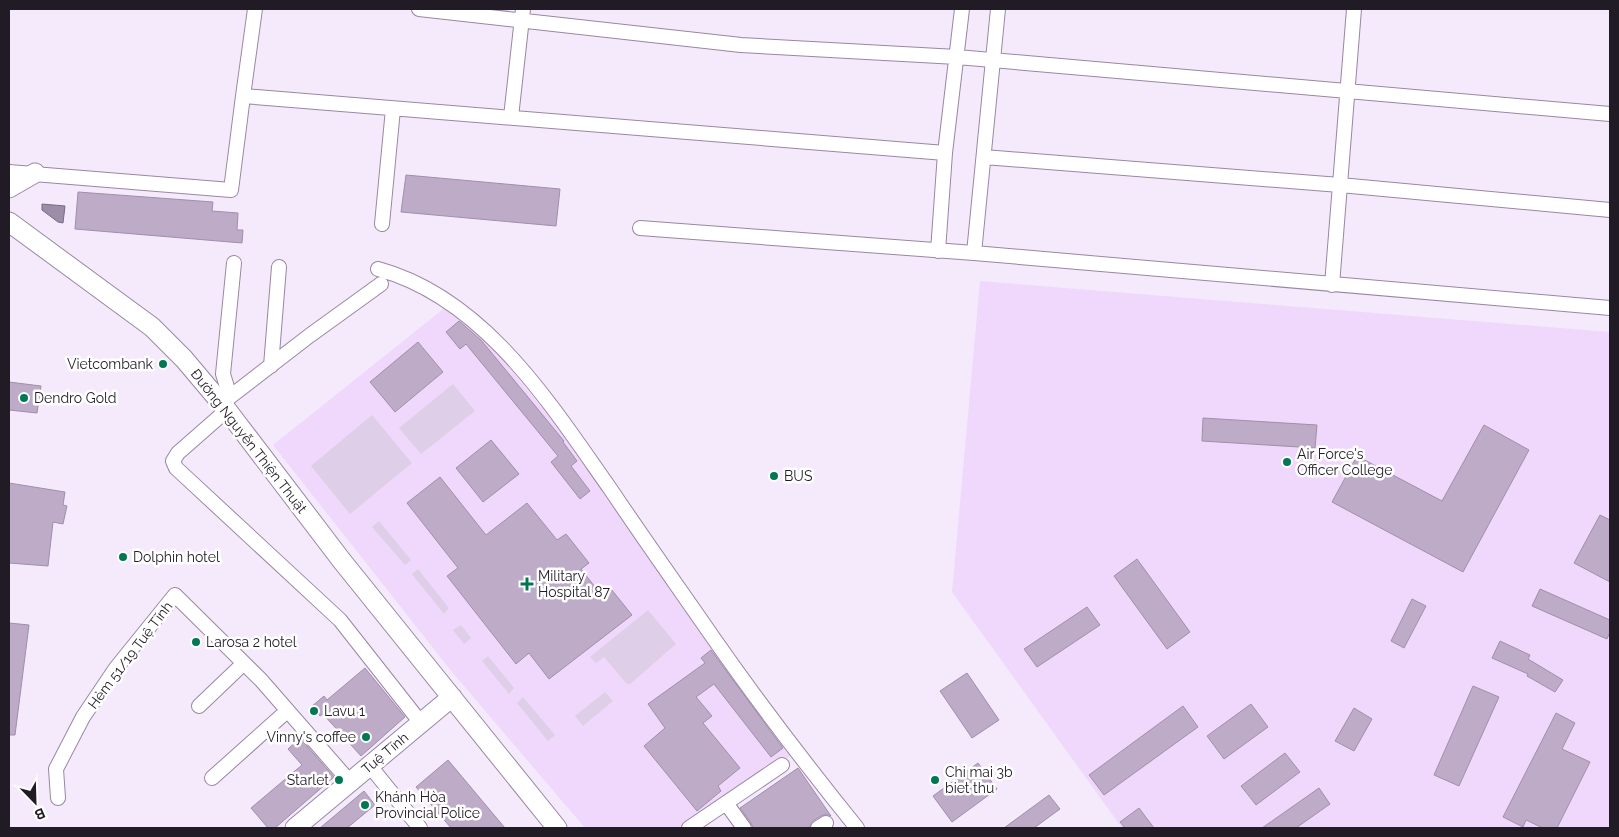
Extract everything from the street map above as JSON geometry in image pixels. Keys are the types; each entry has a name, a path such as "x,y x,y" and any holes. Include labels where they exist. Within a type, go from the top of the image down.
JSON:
{"street":[{"path":"9,172 231,190 255,9"},
{"path":"419,9 522,14 741,45 957,57 1610,114"},
{"path":"938,251 945,153 962,9"},
{"path":"974,253 998,9"},
{"path":"1332,284 1354,9"},
{"path":"511,117 522,14"},
{"path":"243,96 945,153"},
{"path":"382,224 393,108"},
{"path":"984,157 1340,184 1610,210"},
{"path":"9,188 34,173"},
{"name":"Đường Nguyễn Thiện Thuật","path":"11,222 152,327 227,403 342,561 557,828"},
{"path":"640,228 974,253 1610,308"},
{"path":"227,403 222,374 234,263"},
{"path":"271,366 279,267"},
{"path":"378,269 424,287 445,300 481,328 515,362 578,443 733,666 857,828"},
{"path":"381,284 271,366 227,403 173,460 176,468 340,620 421,722"},
{"name":"Hẻm 51/19 Tuệ Tĩnh","path":"58,798 56,769 83,717 116,668 175,595 244,663"},
{"path":"199,706 244,663 277,697 287,711 350,782"},
{"name":"Tuệ Tĩnh","path":"295,828 452,697"},
{"path":"212,778 287,711"},
{"path":"689,828 782,765"},
{"path":"370,766 420,828"},
{"path":"726,803 744,828"}],"shaded area":[{"path":"42,204 65,206 63,223 58,222 42,210"},
{"name":"Air Force's Officer College","path":"980,281 1610,332 1610,828 1122,828 952,592"},
{"name":"Military Hospital 87","path":"447,306 463,318 494,349 553,421 636,534 792,755 682,828 585,828 452,672 273,445"},
{"path":"453,384 475,411 421,454 399,428"},
{"path":"372,415 412,463 350,514 311,466"},
{"path":"379,521 411,560 405,565 372,527"},
{"path":"418,569 449,608 444,614 412,574"},
{"path":"648,610 676,644 630,684 626,683 604,657 596,663 590,657"},
{"path":"461,625 471,638 464,644 453,630"},
{"path":"488,656 514,688 509,694 482,661"},
{"path":"605,692 613,701 583,726 575,716"},
{"path":"523,697 555,735 548,741 517,703"}],"building":[{"path":"406,175 560,189 556,226 401,212"},
{"path":"78,192 213,202 212,211 238,213 237,230 243,230 242,243 75,229"},
{"path":"459,321 481,340 564,441 577,461 571,466 590,491 580,499 551,462 558,456 466,344 460,349 446,332"},
{"path":"418,342 443,372 395,412 370,382"},
{"name":"Dendro Gold","path":"9,382 41,386 37,413 9,410"},
{"path":"1203,418 1317,425 1315,448 1202,441"},
{"path":"1484,425 1529,450 1463,572 1332,502 1357,456 1442,501"},
{"path":"491,440 519,474 483,502 456,468"},
{"path":"440,477 486,535 527,503 557,540 566,534 589,563 581,569 602,596 611,589 632,615 549,679 529,653 516,664 447,576 458,568 407,503"},
{"path":"9,483 65,492 63,505 67,506 63,524 53,522 48,566 9,563"},
{"path":"1600,515 1610,520 1610,582 1574,563"},
{"path":"1137,559 1190,632 1167,649 1114,576"},
{"path":"1540,589 1610,620 1610,632 1607,639 1532,606"},
{"path":"1412,599 1426,606 1404,648 1391,641"},
{"path":"1087,607 1100,625 1037,667 1024,649"},
{"path":"9,623 29,625 15,735 9,735"},
{"path":"1500,641 1530,655 1528,659 1563,680 1555,692 1527,676 1528,674 1492,658"},
{"path":"711,650 783,748 771,757 714,684 696,697 712,716 703,723 740,768 718,786 721,791 697,811 644,746 665,728 648,704 705,663 701,658"},
{"path":"365,668 405,717 361,756 323,714 320,716 311,707 324,696 327,700"},
{"path":"967,673 999,720 972,738 940,691"},
{"path":"1473,686 1499,697 1459,786 1434,775"},
{"path":"1251,704 1268,727 1224,759 1207,736"},
{"path":"1183,706 1198,727 1104,795 1089,775"},
{"path":"1354,708 1372,719 1354,751 1335,741"},
{"path":"1556,713 1575,723 1562,749 1590,762 1557,828 1543,828 1526,820 1523,827 1503,817"},
{"path":"300,738 334,777 275,828 268,828 251,808 302,765 288,749"},
{"path":"1285,753 1300,772 1256,805 1241,786"},
{"path":"448,760 505,828 451,828 416,787"},
{"path":"978,763 997,789 952,822 933,796"},
{"path":"798,768 831,816 826,814 821,816 813,821 809,828 753,828 740,808"},
{"path":"1319,788 1330,804 1296,828 1262,828"},
{"path":"364,791 375,805 347,828 320,828"},
{"path":"1049,795 1060,809 1034,828 1004,828"},
{"path":"1139,808 1154,828 1125,828 1120,822"}],"place":[{"name":"Vietcombank","path":"163,364"},
{"name":"Dendro Gold","path":"24,398"},
{"name":"Air Force's Officer College","path":"1287,462"},
{"name":"BUS","path":"774,476"},
{"name":"Dolphin hotel","path":"123,557"},
{"name":"Military Hospital 87","path":"527,584"},
{"name":"Larosa 2 hotel","path":"196,642"},
{"name":"Lavu 1","path":"314,711"},
{"name":"Vinny's coffee","path":"366,737"},
{"name":"Starlet","path":"339,780"},
{"name":"Chi mai 3b biet thu","path":"935,780"},
{"name":"Khánh Hòa Provincial Police","path":"365,805"}]}
